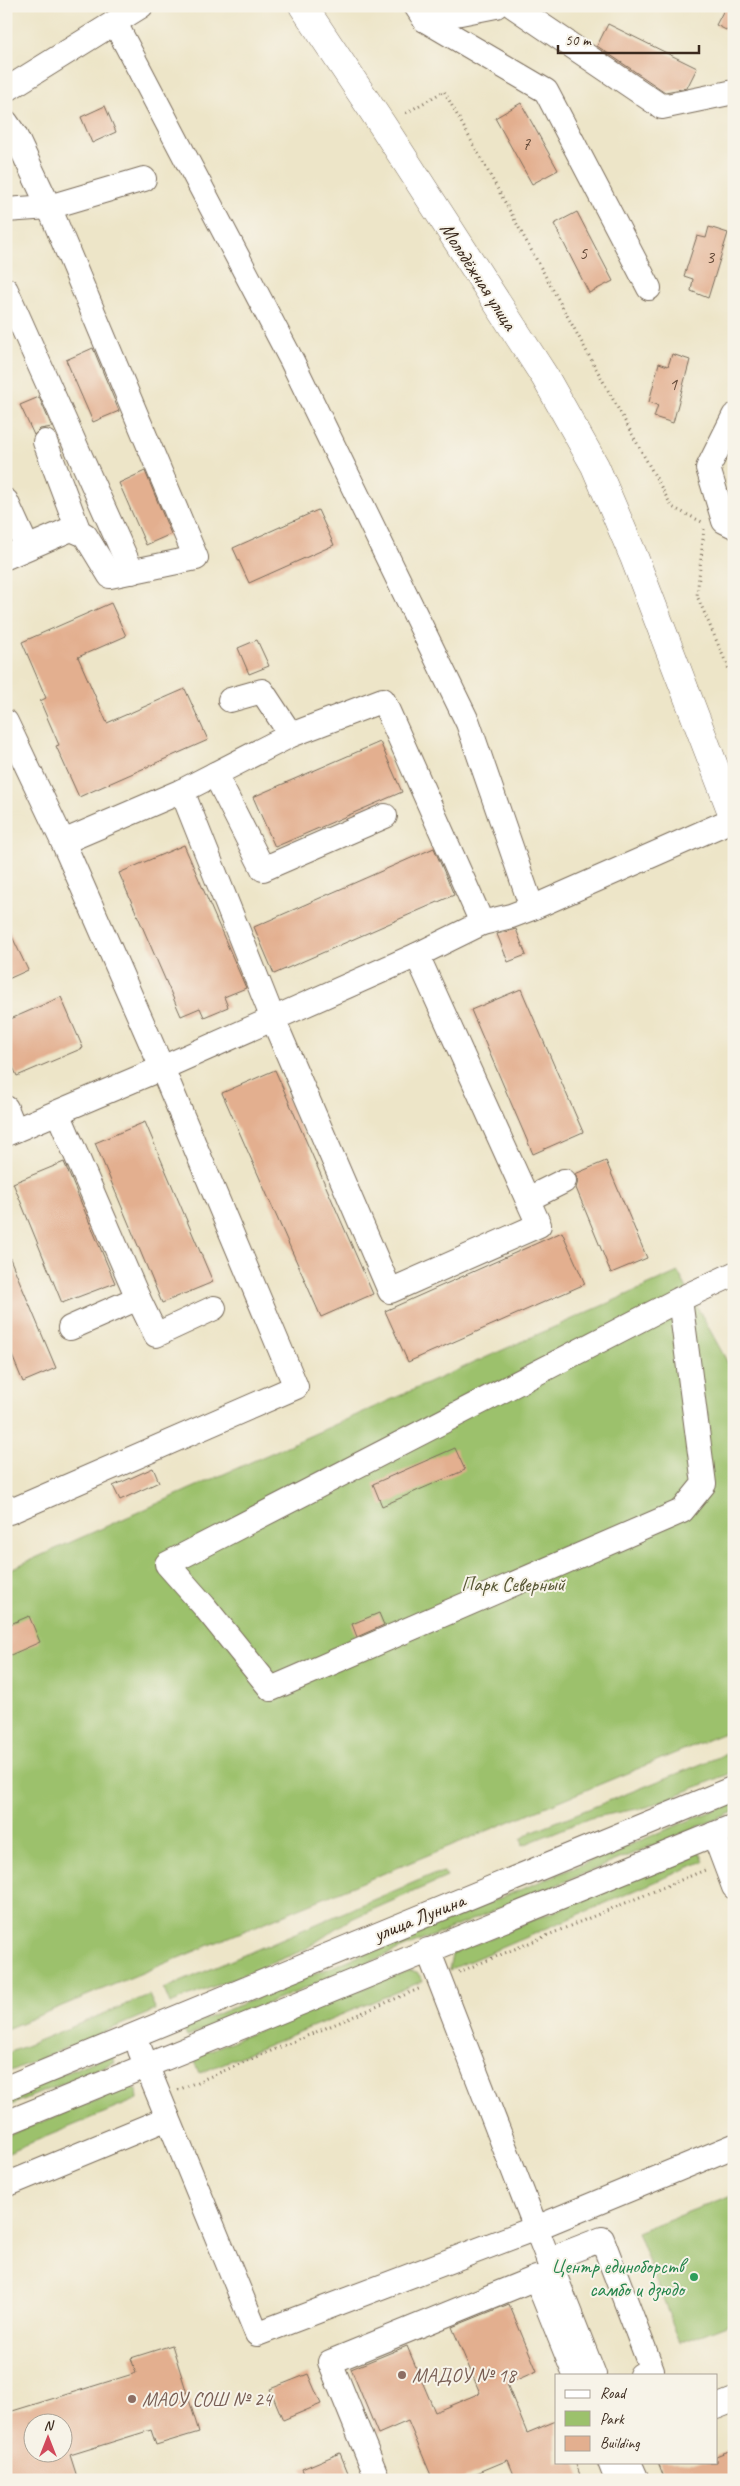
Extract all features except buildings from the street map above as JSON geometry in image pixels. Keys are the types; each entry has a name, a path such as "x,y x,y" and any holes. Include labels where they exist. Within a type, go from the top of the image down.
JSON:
{"main road":[{"name":"Молодёжная улица","path":"303,6 389,134 545,377 594,466 634,557 734,819"}],"street":[{"path":"6,90 141,6"},
{"path":"420,13 496,6"},
{"path":"513,6 662,107 734,92"},
{"path":"420,13 546,91 649,288"},
{"path":"115,23 292,361 468,723 532,908"},
{"path":"6,122 15,135 49,206 196,558 110,576 85,535 71,528 17,552 6,501"},
{"path":"6,210 49,206 144,179"},
{"path":"6,290 132,572"},
{"path":"734,416 708,468 724,521 734,526"},
{"path":"45,442 79,532"},
{"path":"230,700 262,691 291,735"},
{"path":"63,842 182,791 291,735 383,700 482,923"},
{"path":"6,723 63,842 162,1068 296,1387 7,1511"},
{"path":"215,774 263,869 385,816"},
{"path":"182,791 273,1020 390,1291 539,1225 417,955"},
{"path":"6,1108 11,1132 273,1020 417,955 482,923 511,916 532,908 734,819"},
{"path":"58,1113 156,1336 214,1308"},
{"path":"528,1200 564,1181"},
{"path":"680,1299 704,1484 682,1511 271,1689 204,1606 167,1564 680,1299 734,1274"},
{"path":"70,1328 138,1298"},
{"name":"улица Лунина","path":"6,2088 734,1788"},
{"path":"724,1830 725,1863 734,1886"},
{"name":"улица Лунина","path":"6,2123 146,2064 724,1830"},
{"path":"428,1950 594,2374"},
{"path":"134,2034 257,2334 536,2228 734,2146"},
{"path":"6,2186 164,2108"},
{"path":"548,2260 602,2239 652,2370 643,2374"},
{"path":"378,2480 330,2362 536,2278 575,2374"},
{"path":"718,2406 734,2400"},
{"path":"611,2464 617,2480"},
{"path":"631,2464 637,2480"}],"path":[{"path":"406,113 444,91 672,507 705,523 698,596 734,681"},
{"path":"164,2108 440,1980 725,1863"}],"green space":[{"name":"Парк Северный","path":"678,1272 734,1374 734,1729 6,2029 6,1571"},
{"path":"734,1751 734,1772 647,1807 590,1818 523,1845 521,1839 533,1831"},
{"path":"734,1802 734,1812 187,2037 183,2028"},
{"path":"699,1851 704,1861 449,1970 452,1954"},
{"path":"444,1872 447,1877 349,1920 304,1950 170,2004 164,1989 429,1876"},
{"path":"409,1970 417,1972 423,1981 200,2073 193,2057"},
{"path":"149,1995 156,2010 6,2073 6,2054"},
{"path":"112,2054 115,2062 6,2107 6,2097"},
{"path":"129,2087 137,2091 138,2099 6,2153 6,2137 9,2135"},
{"name":"Центр единоборств самбо и дзюдо","path":"734,2194 734,2322 680,2343 637,2232"}],"place":[{"name":"Центр единоборств самбо и дзюдо","path":"694,2277"},
{"name":"МАДОУ № 18","path":"402,2375"},
{"name":"МАОУ СОШ № 24","path":"132,2399"}]}
